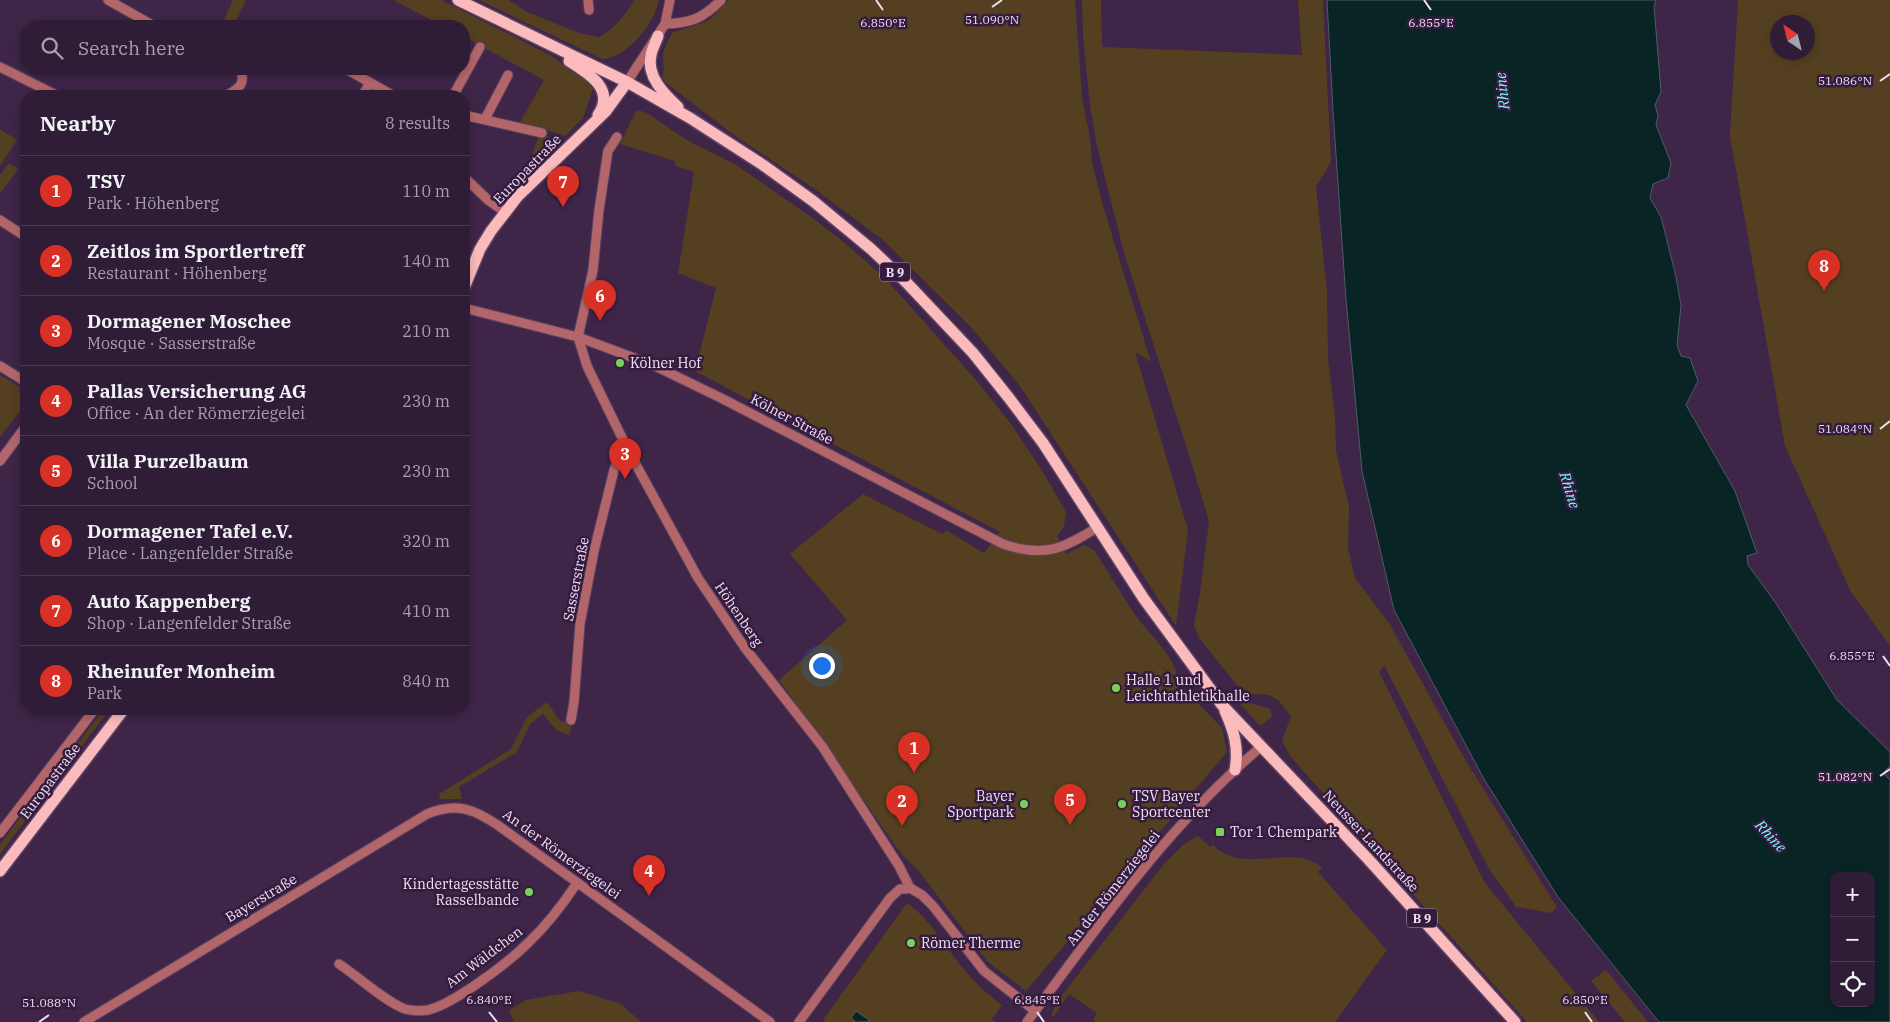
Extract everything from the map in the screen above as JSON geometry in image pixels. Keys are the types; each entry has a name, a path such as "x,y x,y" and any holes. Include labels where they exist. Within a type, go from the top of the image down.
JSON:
{"main road":[{"name":"B 9","path":"458,0 627,82 690,118 763,165 813,201 871,249 906,282 973,353 1009,398 1043,443 1144,599 1222,705 1262,746"},
{"path":"658,36 650,62 653,75 663,91 690,118"},
{"path":"558,49 568,61 594,78 599,84 603,98 601,110 593,123"},
{"name":"Europastraße","path":"470,273 480,249 504,212 614,101 627,82"},
{"path":"1222,705 1237,742 1238,758 1235,770"},
{"name":"Europastraße","path":"0,871 119,715"},
{"name":"Neusser Landstraße","path":"1262,746 1369,860 1515,1022"}],"street":[{"path":"108,0 143,20"},
{"path":"588,0 589,10"},
{"path":"627,82 665,24 670,0"},
{"path":"665,24 680,24 695,20 709,12 721,0"},
{"path":"470,65 480,47"},
{"path":"0,66 46,90"},
{"path":"236,90 240,88 242,82 241,75"},
{"path":"356,75 383,90"},
{"path":"456,90 465,75"},
{"path":"485,119 508,75"},
{"path":"366,90 370,83"},
{"path":"470,116 542,133"},
{"path":"578,337 593,270 599,210 608,151 617,137"},
{"path":"470,183 490,202 504,212"},
{"path":"0,220 20,233"},
{"name":"Kölner Straße","path":"470,310 578,337 653,365 1012,547 1036,552 1048,551 1062,546 1098,527"},
{"name":"Höhenberg","path":"578,337 587,366 628,450 698,578 744,648 822,746 899,866 910,888"},
{"path":"0,366 20,378"},
{"path":"0,461 20,434"},
{"name":"Sasserstraße","path":"571,720 580,624 594,551 614,470 619,457 628,450"},
{"path":"0,833 90,715"},
{"name":"An der Römerziegelei","path":"1027,1022 1172,834 1235,770 1262,746"},
{"name":"An der Römerziegelei","path":"455,807 473,810 483,815 770,1022"},
{"name":"Bayerstraße","path":"84,1022 427,814 442,808 455,807"},
{"name":"Am Wäldchen","path":"339,964 392,1003 404,1009 428,1010 464,992 528,944 549,921 577,883"},
{"path":"800,1022 890,898 900,889 910,888 922,895 933,906 984,971 1035,1011"}],"shaded area":[{"path":"233,0 246,0 237,20 224,20"},
{"path":"393,0 441,0 552,56 586,81 593,89 583,118 565,136 520,122 544,80 470,40 470,20 431,20"},
{"path":"479,0 509,0 527,12 579,33 599,37 619,21 634,0 659,0 652,19 638,38 621,53 602,59"},
{"path":"729,0 1075,0 1082,97 1090,138 1092,162 1103,206 1151,362 1135,352 1188,530 1176,626 1020,386 970,326 883,240 816,190 734,135 666,83 662,77 664,69 663,53 672,33 708,21"},
{"path":"1082,0 1101,0 1102,47 1302,55 1298,0 1323,0 1331,162 1316,187 1327,291 1328,360 1335,415 1336,451 1349,507 1348,548 1355,578 1389,623 1464,758 1557,907 1551,913 1516,907 1488,867 1384,665 1379,672 1485,883 1599,1022 1527,1022 1290,756 1282,741 1291,716 1278,700 1269,695 1251,694 1236,684 1199,638 1194,625 1209,521 1125,256 1097,146 1090,106 1083,36"},
{"path":"1738,0 1890,0 1890,646 1850,590 1785,446 1730,136"},
{"path":"636,111 647,113 685,139 735,164 814,219 884,277 976,380 1011,424 1043,472 1066,512 1064,526 1057,536 1066,554 1084,545 1094,550 1136,616 1173,663 1177,679 1158,663 1222,728 1227,752 1026,991 987,961 918,870 902,855 779,680 847,620 790,554 863,494 942,534 947,531 984,553 1000,532 695,371 716,288 678,273 694,172 676,166 675,161 620,144"},
{"path":"0,129 17,140 0,166"},
{"path":"539,136 558,139 559,141 524,175"},
{"path":"9,163 18,169 0,194 0,175"},
{"path":"0,375 20,387 20,411 0,437"},
{"path":"1233,690 1246,702 1270,709 1272,717 1259,725 1230,693"},
{"path":"547,702 560,721 563,722 567,719 573,722 569,735 556,730 543,714 530,724 517,752 459,787 462,799 440,799 439,794 511,749 527,717"},
{"path":"99,715 105,715 0,854 0,844"},
{"path":"1198,836 1210,847 1213,845 1225,854 1238,858 1297,858 1310,861 1322,868 1318,872 1387,950 1335,1022 1096,1022 1093,1020 1097,1013 1069,994 1054,1016 1051,1017 1056,1003 1164,864 1184,844"},
{"name":"Römer Therme","path":"907,903 925,918 960,965 984,991 1002,1005 992,1019 996,1022 825,1022 823,1020"},
{"path":"1606,970 1648,1022 1625,1022 1591,981"},
{"path":"579,991 621,1004 641,1022 514,1022 509,1010 526,1000"}],"water":[{"name":"Rhine","path":"1327,0 1656,0 1654,6 1661,92 1655,105 1658,116 1656,125 1671,163 1668,178 1653,184 1650,198 1661,217 1676,277 1681,305 1677,345 1681,356 1690,358 1698,381 1686,405 1735,491 1757,553 1747,556 1748,565 1775,602 1837,700 1890,752 1890,766 1883,773 1890,780 1890,1022 1659,1022 1558,897 1484,779 1394,610 1362,471 1346,299"},
{"path":"856,1011 869,1020 868,1022 856,1022 851,1018"}],"place":[{"name":"Auto Kappenberg","path":"563,207"},
{"name":"Rheinufer Monheim","path":"1824,291"},
{"name":"Dormagener Tafel e.V.","path":"600,321"},
{"name":"Kölner Hof","path":"620,363"},
{"name":"Dormagener Moschee","path":"625,479"},
{"name":"Halle 1 und Leichtathletikhalle","path":"1116,688"},
{"name":"TSV","path":"914,773"},
{"name":"Bayer Sportpark","path":"1024,804"},
{"name":"TSV Bayer Sportcenter","path":"1122,804"},
{"name":"Villa Purzelbaum","path":"1070,825"},
{"name":"Zeitlos im Sportlertreff","path":"902,826"},
{"name":"Tor 1 Chempark","path":"1220,832"},
{"name":"Kindertagesstätte Rasselbande","path":"529,892"},
{"name":"Pallas Versicherung AG","path":"649,896"},
{"name":"Römer Therme","path":"911,943"}]}
